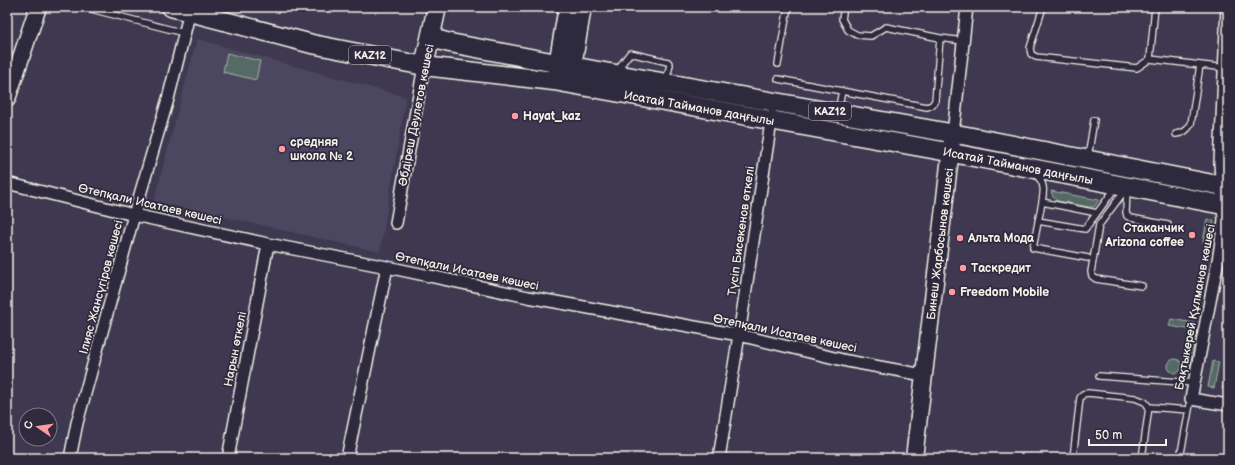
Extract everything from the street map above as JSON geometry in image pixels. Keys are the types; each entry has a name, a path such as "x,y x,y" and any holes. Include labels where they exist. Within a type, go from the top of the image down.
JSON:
{"main road":[{"name":"Исатай Тайманов даңғылы","path":"171,7 190,9 312,44 424,66 562,82 951,153 1226,206"},
{"name":"Әбдіреш Дәулетов көшесі","path":"424,66 437,7"},
{"name":"Исатай Тайманов даңғылы","path":"431,38 450,43 619,75 953,134 1225,186"}],"street":[{"path":"7,99 38,7"},
{"path":"562,82 565,64 567,7"},
{"path":"565,64 583,7"},
{"name":"Бинеш Жарбосынов көшесі","path":"914,458 967,7"},
{"name":"Бақтыкерей Құлманов көшесі","path":"1228,7 1220,163 1225,186 1226,206 1219,255 1190,404 1228,405"},
{"name":"Ілияс Жансүгіров көшесі","path":"70,458 77,423 134,215 168,99 190,9"},
{"name":"Әбдіреш Дәулетов көшесі","path":"396,223 424,66"},
{"name":"Түсіп Бисекенов өткелі","path":"719,458 739,335 773,102"},
{"name":"Өтепқали Исатаев көшесі","path":"7,183 134,215 268,244 387,267 528,297 739,335 847,360 923,375"},
{"name":"Нарын өткелі","path":"228,458 268,244"},
{"path":"347,458 387,267"}],"lane":[{"path":"84,7 184,33"},
{"path":"778,64 788,7"},
{"path":"844,7 842,19 848,30 857,35 871,36 886,27 940,38 964,41"},
{"path":"1043,7 1030,48 1031,54 1036,57 1137,68 1150,59 1226,68"},
{"path":"1150,59 1155,7"},
{"path":"778,79 927,107 932,105 935,100 940,38"},
{"path":"619,75 621,65 630,53 668,62 670,65 666,83"},
{"path":"1176,134 1181,134 1187,130 1191,124 1200,65"},
{"path":"838,113 842,91"},
{"path":"1087,159 1094,120"},
{"path":"1029,168 1043,182 1044,189 1032,248 1088,258"},
{"path":"1038,221 1085,229 1097,213 1122,186"},
{"path":"1122,186 1127,216 1168,225"},
{"path":"1122,186 1100,225 1091,272 1092,276 1096,279 1142,286"},
{"path":"1042,202 1097,213"},
{"path":"1099,376 1194,384"},
{"path":"1073,458 1080,398 1083,394 1088,393 1135,398 1145,402 1149,407 1142,458"},
{"path":"1149,407 1190,404 1180,458"}],"shaded area":[{"name":"cредняя школа № 2","path":"197,39 406,97 380,252 154,201"}],"green space":[{"path":"227,53 260,61 256,80 223,72"},
{"path":"1051,191 1099,200 1094,207 1057,201 1053,197"},
{"path":"1207,219 1214,220 1211,243 1203,242"},
{"path":"1171,319 1194,323 1193,330 1169,326"},
{"path":"1191,340 1195,341 1189,372 1185,371"},
{"path":"1175,359 1180,361 1182,366 1180,371 1175,373 1170,371 1168,366 1170,361"},
{"path":"1213,361 1219,362 1214,388 1208,387"},
{"path":"1226,364 1228,364 1228,390 1222,389"},
{"path":"1156,452 1167,453 1166,458 1155,458"}],"place":[{"name":"Hayat_kaz","path":"515,116"},
{"name":"cредняя школа № 2","path":"282,149"},
{"name":"Стаканчик Arizona coffee","path":"1192,235"},
{"name":"Альта Мода","path":"960,238"},
{"name":"Таскредит","path":"963,268"},
{"name":"Freedom Mobile","path":"952,292"}]}
